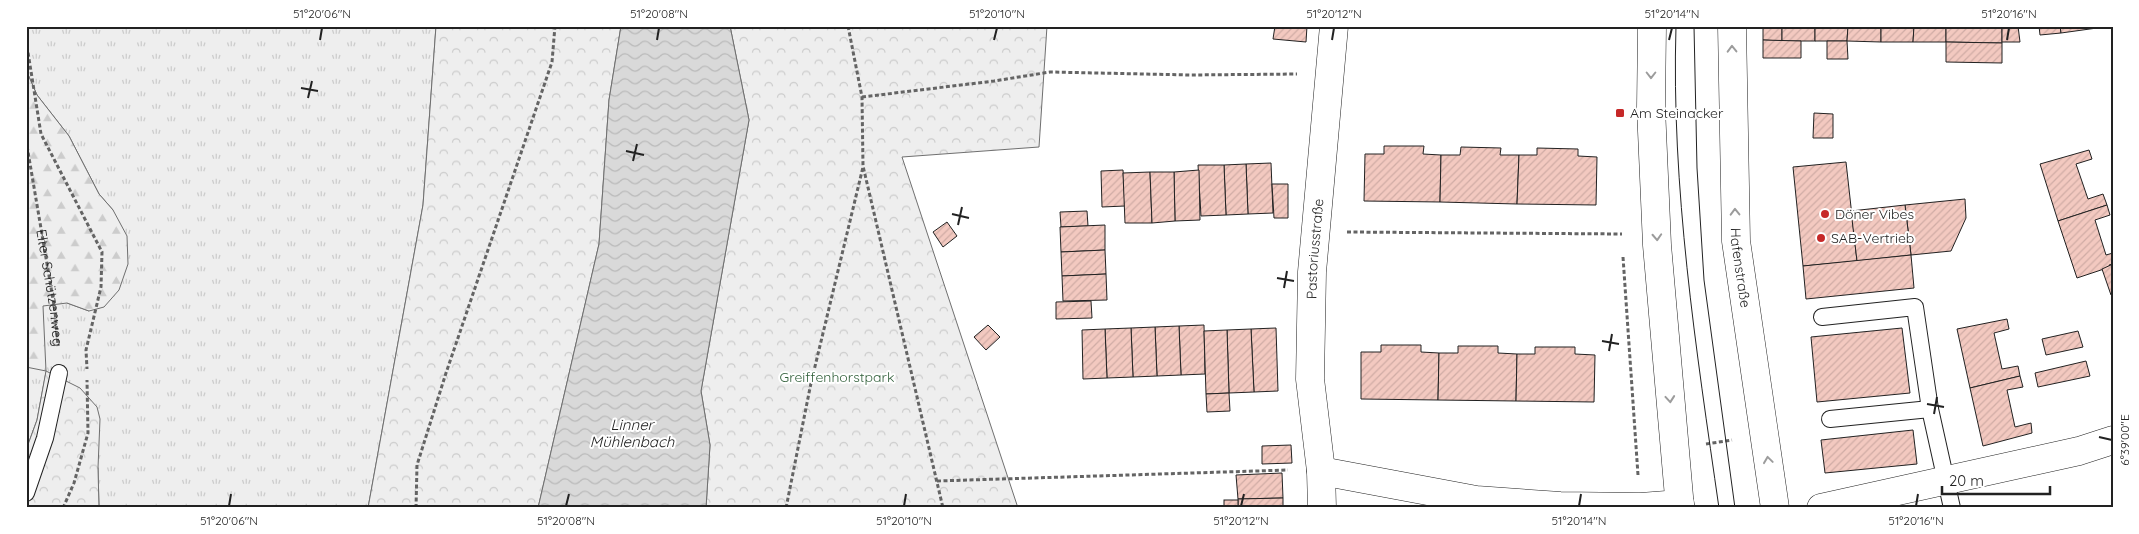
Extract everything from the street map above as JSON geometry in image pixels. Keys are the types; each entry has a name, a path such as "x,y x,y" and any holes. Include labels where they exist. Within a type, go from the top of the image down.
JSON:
{"street":[{"name":"Pastoriusstraße","path":"1322,508 1321,471 1310,379 1312,272 1334,26"},
{"path":"1321,471 1476,500 1560,506 1680,506 1657,245 1651,108 1652,26"},
{"name":"Hafenstraße","path":"1732,26 1736,241 1775,508"},
{"path":"1822,508 2079,451 2113,440"}],"lane":[{"path":"1822,317 1915,307 1930,409 1952,508"},
{"path":"26,493 46,438 59,373"},
{"path":"1830,419 1930,409"}],"path":[{"path":"416,508 417,465 446,373 552,62 555,26"},
{"path":"848,26 862,97 863,166 943,508"},
{"path":"26,40 41,134 102,252 101,287 86,350 88,433 74,483 64,508"},
{"path":"862,97 994,81 1050,72 1190,75 1329,73"},
{"name":"Elter Schützenweg","path":"26,140 55,312 59,373"},
{"path":"786,508 810,382 863,166"},
{"path":"1316,232 1622,234"},
{"path":"1636,455 1764,436"},
{"path":"937,481 1321,471"}],"green space":[{"path":"26,26 436,26 423,205 368,508 99,508 98,468 46,372 37,420 26,450 26,205 67,303 89,311 113,210 99,194 69,136 37,95 26,70"},
{"path":"436,26 621,26 609,100 599,244 538,508 368,508 423,205"},
{"name":"Greiffenhorstpark","path":"730,26 1047,26 1039,147 902,157 1018,508 706,508 710,445 701,391 749,120"},
{"path":"26,70 37,95 69,136 99,194 113,210 127,236 128,264 119,290 104,307 89,311 67,303 43,306 46,371 26,367"},
{"path":"46,371 80,388 97,407 100,419 99,508 26,508 26,450 37,420"}],"water":[{"name":"Linner Mühlenbach","path":"621,26 730,26 749,120 701,391 710,445 706,508 538,508 599,244 609,100"}],"building":[{"path":"1275,26 1307,26 1306,42 1273,39"},
{"path":"1763,26 1782,26 1782,41 1763,40"},
{"path":"1782,26 1815,26 1815,41 1782,41"},
{"path":"1815,26 1848,26 1847,41 1815,41"},
{"path":"1848,26 1881,26 1881,42 1847,41"},
{"path":"1881,26 1914,26 1913,42 1881,42"},
{"path":"1914,26 1946,26 1946,42 1913,42"},
{"path":"1946,26 2002,26 2002,43 1946,42"},
{"path":"2002,26 2018,26 2020,42 2002,42"},
{"path":"2039,26 2060,26 2061,33 2040,35"},
{"path":"2060,26 2096,26 2097,28 2061,33"},
{"path":"1763,40 1801,41 1801,58 1763,58"},
{"path":"1827,41 1847,41 1848,59 1827,59"},
{"path":"1946,42 2002,43 2002,63 1946,62"},
{"path":"1814,113 1833,114 1833,138 1813,138"},
{"path":"1384,146 1424,146 1423,154 1441,155 1440,202 1364,201 1365,154 1384,154"},
{"path":"1461,147 1501,148 1500,155 1519,155 1517,204 1440,202 1441,155 1460,155"},
{"path":"1537,148 1578,149 1578,156 1597,157 1596,205 1517,204 1519,155 1537,155"},
{"path":"2089,150 2092,159 2076,164 2088,199 2103,194 2107,205 2058,221 2040,164"},
{"path":"1846,162 1857,261 1803,266 1793,167"},
{"path":"1271,163 1273,213 1248,214 1246,164"},
{"path":"1246,164 1248,214 1226,215 1224,165"},
{"path":"1198,165 1224,165 1226,215 1201,216"},
{"path":"1123,170 1125,206 1102,207 1101,171"},
{"path":"1199,170 1200,220 1175,221 1174,172"},
{"path":"1150,172 1152,223 1125,223 1123,173"},
{"path":"1150,172 1174,172 1175,221 1152,223"},
{"path":"1272,184 1288,184 1288,218 1274,218"},
{"path":"1965,199 1966,218 1951,251 1911,255 1905,205"},
{"path":"1905,205 1911,255 1857,261 1851,211"},
{"path":"2107,205 2110,215 2095,220 2106,255 2113,253 2113,264 2109,265 2110,267 2077,278 2058,221"},
{"path":"1087,211 1088,226 1061,227 1060,212"},
{"path":"947,222 957,236 943,247 933,232"},
{"path":"1105,225 1105,250 1061,252 1060,227"},
{"path":"1105,250 1106,274 1062,276 1061,252"},
{"path":"1911,255 1914,288 1806,299 1803,266"},
{"path":"2113,264 2113,295 2111,295 2102,269"},
{"path":"1106,274 1107,300 1063,301 1062,276"},
{"path":"1091,301 1092,318 1056,319 1056,302"},
{"path":"2007,319 2009,329 1994,333 2002,369 2018,366 2020,376 1970,388 1957,329"},
{"path":"988,325 1000,337 986,350 974,337"},
{"path":"1204,325 1205,374 1181,375 1179,326"},
{"path":"1179,326 1181,375 1157,376 1155,327"},
{"path":"1155,327 1157,376 1133,377 1131,328"},
{"path":"1131,328 1133,377 1107,378 1105,329"},
{"path":"1276,328 1278,391 1254,392 1251,329"},
{"path":"1902,328 1910,393 1817,402 1811,337"},
{"path":"1105,329 1107,378 1083,379 1082,330"},
{"path":"1251,329 1254,392 1229,393 1227,330"},
{"path":"1227,330 1229,393 1206,394 1204,331"},
{"path":"2078,331 2083,347 2046,355 2042,339"},
{"path":"1381,345 1421,345 1421,352 1439,353 1438,400 1361,399 1361,352 1381,352"},
{"path":"1458,346 1498,346 1498,353 1517,354 1516,401 1438,400 1439,353 1458,353"},
{"path":"1535,347 1575,347 1575,354 1595,355 1594,402 1516,401 1517,354 1535,354"},
{"path":"2086,361 2090,376 2038,387 2035,373"},
{"path":"2020,376 2023,387 2007,390 2015,427 2031,423 2032,433 1983,446 1970,388"},
{"path":"1229,393 1230,411 1207,412 1206,394"},
{"path":"1913,430 1917,464 1825,473 1821,440"},
{"path":"1291,445 1292,463 1262,464 1262,446"},
{"path":"1282,473 1283,498 1238,499 1236,475"},
{"path":"1283,498 1283,508 1238,508 1238,499"},
{"path":"1224,500 1238,500 1238,508 1224,508"}],"tram line":[{"path":"1676,26 1675,87 1681,208 1694,328 1719,508"},
{"path":"1694,26 1697,168 1704,280 1735,508"}],"place":[{"name":"Am Steinacker","path":"1620,113"},
{"name":"Döner Vibes","path":"1825,214"},
{"name":"SAB-Vertrieb","path":"1821,238"}]}
